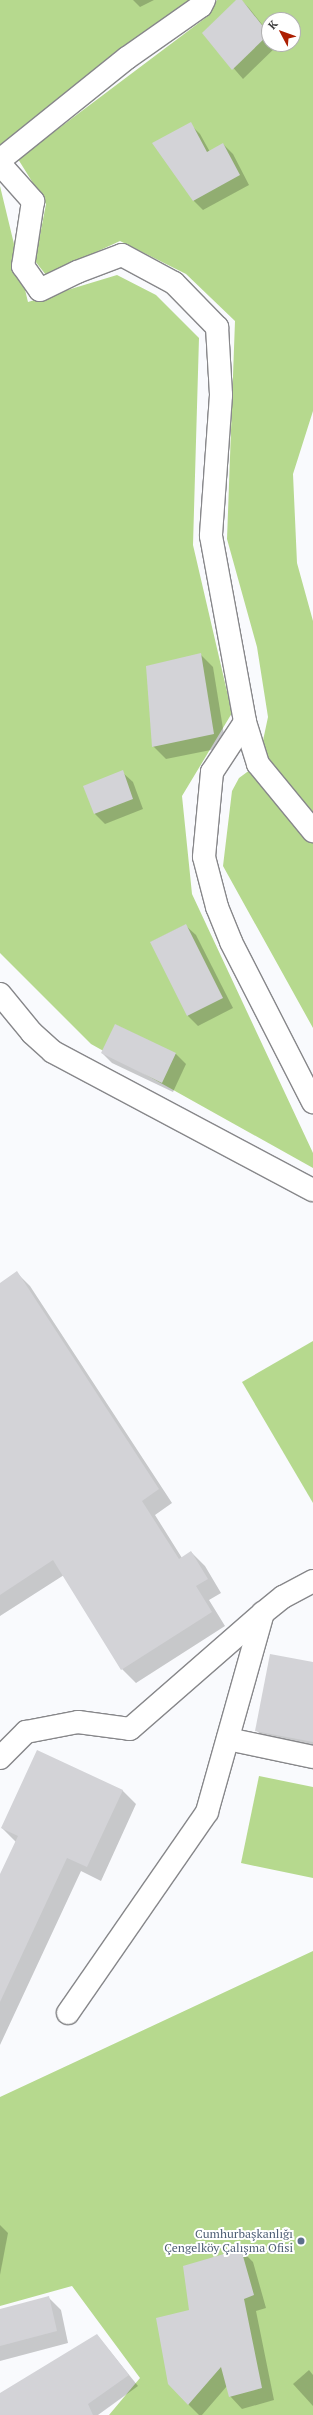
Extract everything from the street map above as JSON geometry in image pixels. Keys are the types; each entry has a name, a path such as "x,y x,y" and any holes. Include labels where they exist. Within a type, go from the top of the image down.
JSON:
{"street":[{"path":"0,160 127,58 201,6 204,0"},
{"path":"0,164 33,201 23,266 40,290 77,272 122,255 174,283 217,327 221,394 211,536 245,722 258,764 313,831"},
{"path":"245,722 212,772 204,857 217,906 231,942 313,1102"},
{"path":"0,994 32,1033 53,1052 313,1190"},
{"path":"0,1758 26,1732 78,1722 130,1729 263,1613 283,1597 313,1581"},
{"path":"68,2013 207,1812 263,1613"},
{"path":"228,1739 313,1757"}],"green space":[{"path":"0,0 190,0 0,145"},
{"path":"217,0 313,0 313,411 293,474 297,563 313,621 313,1028 223,866 232,791 239,778 258,764 268,717 257,647 227,539 235,321 186,274 120,241 46,275 35,261 46,204 18,159 208,16"},
{"path":"0,186 28,302 117,275 156,295 199,338 193,545 232,713 182,796 192,894 313,1153 313,1168 91,1044 0,953"},
{"path":"313,1341 313,1503 242,1382"},
{"path":"259,1776 313,1787 313,1878 241,1863"},
{"path":"313,1951 313,2415 109,2415 140,2378 72,2286 0,2306 0,2097"}],"building":[{"path":"236,0 242,0 261,24 261,42 232,70 202,33"},
{"path":"191,122 207,152 223,143 240,175 193,201 152,143"},
{"path":"201,653 214,734 152,747 146,666"},
{"path":"123,770 133,799 94,814 83,786"},
{"path":"186,924 223,998 187,1016 150,942"},
{"path":"115,1024 176,1053 162,1083 101,1053"},
{"path":"17,1271 159,1489 142,1501 179,1559 191,1551 208,1579 196,1586 212,1612 121,1670 53,1560 0,1595 0,1283"},
{"path":"270,1654 313,1662 313,1742 255,1731"},
{"path":"37,1750 123,1790 87,1867 67,1858 0,2002 0,1874 18,1836 1,1828"},
{"path":"241,2249 254,2295 244,2299 262,2388 229,2397 221,2367 188,2405 168,2384 156,2318 189,2310 183,2266"},
{"path":"49,2296 57,2331 0,2346 0,2309"},
{"path":"97,2334 129,2375 88,2404 93,2415 0,2415 0,2393"}],"place":[{"name":"Cumhurbaşkanlığı Çengelköy Çalışma Ofisi","path":"301,2241"}]}
